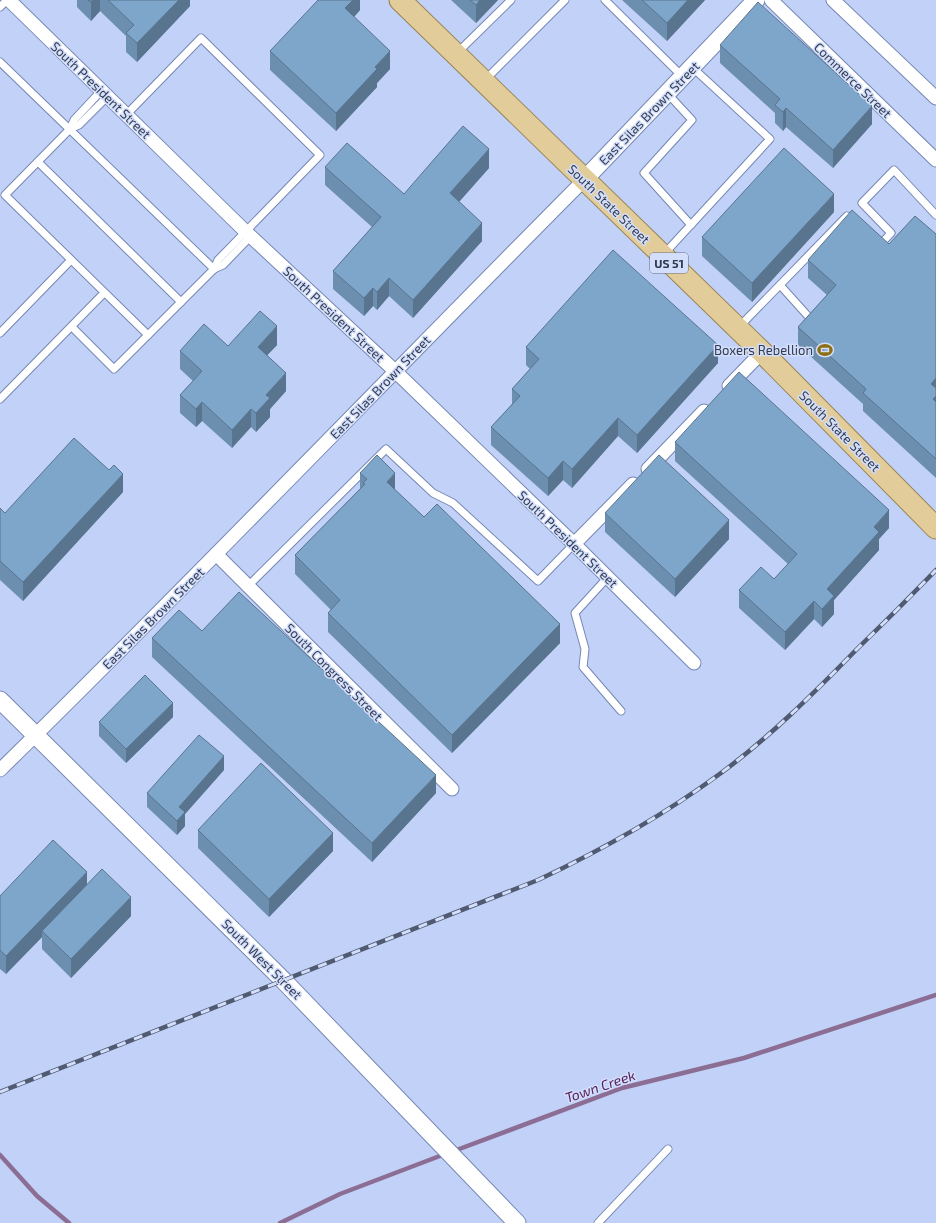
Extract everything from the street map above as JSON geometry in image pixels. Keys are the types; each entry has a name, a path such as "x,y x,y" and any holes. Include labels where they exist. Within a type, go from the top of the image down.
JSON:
{"main road":[{"name":"South State Street","path":"400,0 762,352 935,525"}],"street":[{"name":"South President Street","path":"8,0 248,234 394,371 574,544 694,663"},
{"name":"East Silas Brown Street","path":"0,770 216,554 394,371 584,180 668,94 756,0"},
{"name":"Commerce Street","path":"771,0 936,160"},
{"path":"833,0 936,98"},
{"path":"574,544 762,352"},
{"name":"South Congress Street","path":"216,554 452,789"},
{"name":"South West Street","path":"0,700 284,980 517,1223"}],"lane":[{"path":"0,8 8,0"},
{"path":"456,54 510,0"},
{"path":"483,81 565,0"},
{"path":"605,0 688,73 770,139 662,256"},
{"path":"72,327 114,369 214,269 218,260 248,234 320,155 201,38 126,116"},
{"path":"0,62 214,269"},
{"path":"104,94 74,120 70,129 5,195 148,335"},
{"path":"668,94 692,120 644,174 691,225"},
{"path":"38,162 181,302"},
{"path":"874,242 879,247 891,233 862,204 894,170 936,215"},
{"path":"737,328 847,216 858,227"},
{"path":"0,333 71,260"},
{"path":"780,285 807,315"},
{"path":"0,399 104,293"},
{"path":"248,586 386,449 432,493 453,503 538,582 574,544"},
{"path":"607,578 575,613 585,649 583,667 620,711"},
{"path":"598,1223 668,1150"}],"building":[{"path":"108,0 179,0 137,43 126,33 134,25"},
{"path":"318,0 353,0 345,8 390,51 375,67 377,69 336,113 270,51"},
{"path":"470,0 480,0 476,5"},
{"path":"642,0 688,0 667,23"},
{"path":"758,2 872,106 833,150 786,108 783,112 775,105 780,99 720,45"},
{"path":"463,126 489,149 450,193 482,223 413,300 389,278 377,292 373,288 364,298 333,271 381,217 325,167 347,143 404,194"},
{"path":"784,148 834,194 752,283 702,237"},
{"path":"852,210 889,244 915,216 936,234 936,378 931,384 936,388 936,396 933,399 936,402 936,459 863,393 866,389 798,327 836,285 808,260"},
{"path":"613,250 718,345 637,435 618,418 572,469 563,461 548,478 491,427 520,396 512,389 539,359 526,347"},
{"path":"260,311 277,326 258,347 286,373 266,395 270,398 256,413 251,409 232,430 202,402 196,409 180,395 202,371 180,351 204,324 228,346"},
{"path":"739,372 889,510 874,527 879,532 827,589 834,596 822,609 814,601 785,632 739,590 761,567 774,579 797,554 675,442"},
{"path":"74,438 109,470 114,465 123,474 23,582 0,561 0,508 5,513"},
{"path":"377,455 395,473 387,482 424,517 437,504 560,624 452,735 328,613 340,600 295,555 365,484 363,483 367,479 360,473"},
{"path":"659,455 729,520 675,579 605,513"},
{"path":"239,592 436,775 372,843 152,638 179,610 202,631"},
{"path":"145,675 173,703 126,749 99,722"},
{"path":"199,735 224,756 179,807 185,812 177,821 147,793"},
{"path":"261,763 333,833 269,899 198,830"},
{"path":"53,840 87,872 6,956 0,950 0,896"},
{"path":"102,869 131,897 71,959 42,931"}],"waterway":[{"name":"Town Creek","path":"454,1151 622,1088 744,1058 936,995"},
{"name":"Town Creek","path":"280,1223 340,1194 445,1154"},
{"name":"Town Creek","path":"0,1155 37,1196 69,1223"}],"railway":[{"path":"0,1092 538,880 586,857 677,803 721,773 757,745 808,698 936,570"}],"place":[{"name":"Boxers Rebellion","path":"825,350"}]}
